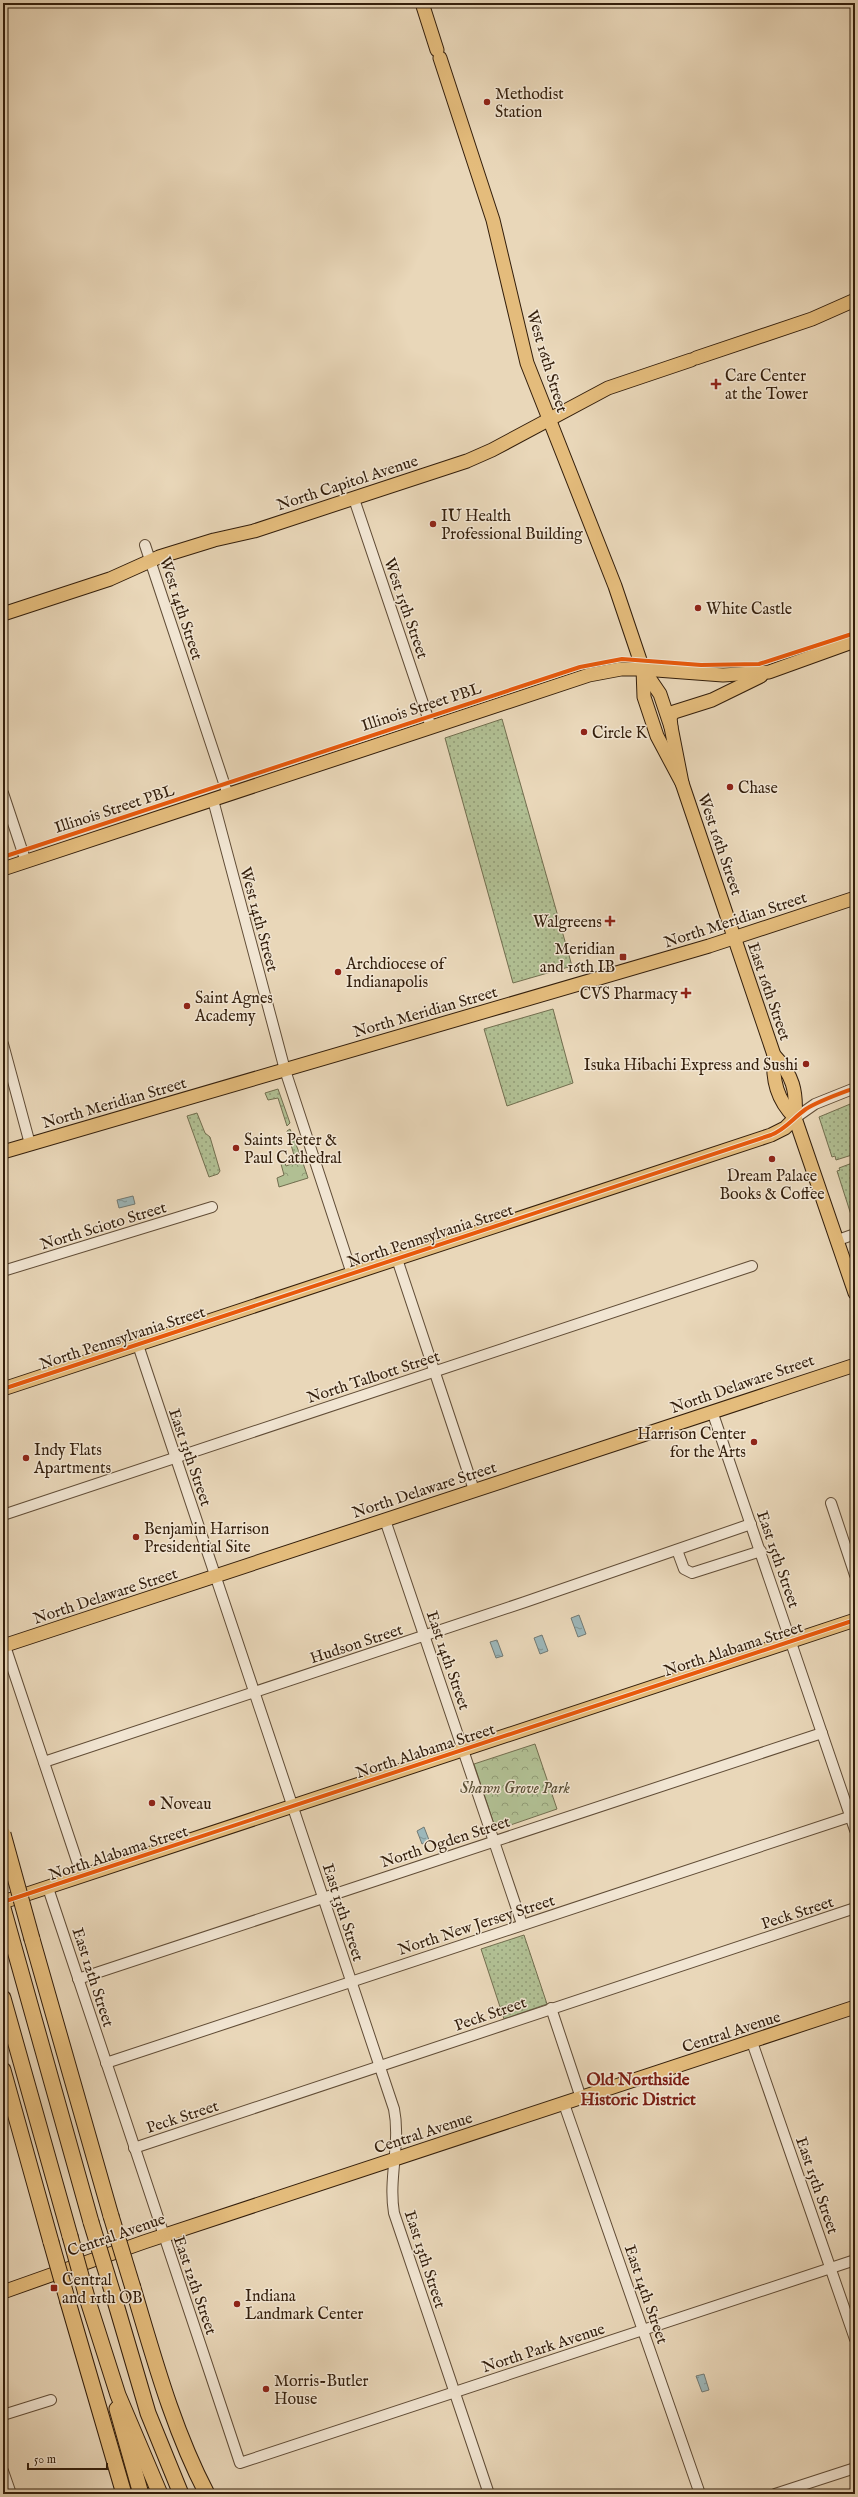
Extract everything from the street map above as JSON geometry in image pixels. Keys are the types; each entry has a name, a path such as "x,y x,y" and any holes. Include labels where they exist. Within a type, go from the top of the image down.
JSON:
{"highway":[{"path":"3,1834 32,1939 162,2385 190,2461 207,2494"},
{"path":"3,1908 91,2222 148,2413 166,2459 182,2494"},
{"path":"3,1998 107,2365 123,2438 141,2494"},
{"path":"3,2070 124,2494"},
{"path":"107,2365 160,2494"}],"main road":[{"name":"West 16th Street","path":"422,3 493,220 524,354 548,420 612,579 643,669 660,694 671,727 682,784"},
{"name":"North Capitol Avenue","path":"3,614 110,579 150,561 214,540 254,531 480,456 608,388 812,319 855,300"},
{"path":"671,727 670,717 674,712 712,700 769,672 855,641"},
{"path":"3,869 589,675 621,669 643,669 723,675 769,672"},
{"name":"West 16th Street","path":"643,669 644,696 655,729 682,784 734,938"},
{"name":"North Meridian Street","path":"3,1152 734,938 855,898"},
{"name":"East 16th Street","path":"734,938 774,1055 787,1069 797,1098 795,1118 855,1293"},
{"name":"North Pennsylvania Street","path":"3,1389 771,1135 785,1128 795,1118"},
{"name":"North Delaware Street","path":"4,1644 216,1576 855,1365"},
{"name":"North Alabama Street","path":"3,1902 855,1620"},
{"name":"Central Avenue","path":"3,2292 163,2236 855,2007"}],"street":[{"name":"West 15th Street","path":"354,499 431,727"},
{"name":"West 14th Street","path":"145,545 228,795"},
{"path":"3,793 26,862"},
{"name":"West 14th Street","path":"213,800 285,1070"},
{"path":"3,1044 30,1144"},
{"path":"285,1070 352,1274"},
{"name":"North Pennsylvania Street","path":"795,1118 815,1104 855,1088"},
{"name":"North Scioto Street","path":"3,1271 212,1207"},
{"path":"838,1240 855,1234"},
{"path":"397,1259 474,1490"},
{"name":"North Talbott Street","path":"3,1515 752,1266"},
{"name":"East 13th Street","path":"138,1345 395,2114 394,2213 489,2494"},
{"name":"East 15th Street","path":"712,1411 761,1551 790,1641 853,1816 855,1830"},
{"path":"831,1503 855,1575"},
{"name":"East 14th Street","path":"385,1520 522,1924"},
{"name":"Hudson Street","path":"44,1762 425,1636 751,1524"},
{"path":"677,1550 684,1569 692,1574 761,1551"},
{"path":"4,1644 82,1876"},
{"name":"North Ogden Street","path":"78,1979 822,1732"},
{"name":"North New Jersey Street","path":"106,2063 522,1924 853,1816"},
{"name":"East 12th Street","path":"48,1888 240,2464"},
{"name":"Peck Street","path":"134,2148 855,1908"},
{"path":"551,2008 581,2098"},
{"name":"East 15th Street","path":"752,2042 855,2339"},
{"name":"East 14th Street","path":"564,2104 700,2494"},
{"name":"North Park Avenue","path":"240,2464 855,2260"},
{"path":"3,2416 51,2400"},
{"path":"775,2494 855,2468"},
{"path":"3,2471 11,2494"}],"green space":[{"path":"502,719 572,966 513,983 445,738"},
{"path":"553,1009 573,1083 507,1106 484,1029"},
{"path":"278,1089 290,1123 287,1126 278,1098 268,1100 265,1093"},
{"path":"855,1102 855,1154 836,1160 835,1156 832,1157 819,1117"},
{"path":"197,1113 205,1133 210,1137 220,1171 218,1174 209,1177 187,1116"},
{"path":"290,1129 302,1160 296,1162 287,1131"},
{"path":"302,1160 308,1178 279,1187 277,1178 284,1175 281,1164 285,1163 286,1166"},
{"path":"855,1162 855,1220 853,1221 837,1171 840,1170 839,1168"},
{"name":"Shawn Grove Park","path":"535,1744 557,1809 496,1830 474,1764"},
{"path":"524,1935 547,2004 504,2019 481,1949"}],"water":[{"path":"133,1196 135,1204 119,1208 117,1200"},
{"path":"579,1615 586,1634 578,1637 571,1618"},
{"path":"542,1635 548,1651 540,1654 534,1638"},
{"path":"497,1640 503,1656 496,1658 490,1642"},
{"path":"424,1827 429,1840 422,1844 417,1831"},
{"path":"704,2374 709,2390 702,2392 696,2376"}],"cycle path":[{"name":"Illinois Street PBL","path":"3,857 580,667 622,659 701,665 759,664 855,633"},
{"path":"3,1389 771,1135 781,1130 806,1109 830,1097 855,1088"},
{"path":"3,1902 855,1620"}],"place":[{"name":"Methodist Station","path":"487,102"},
{"name":"Care Center at the Tower","path":"716,384"},
{"name":"IU Health Professional Building","path":"433,524"},
{"name":"White Castle","path":"698,608"},
{"name":"Circle K","path":"584,732"},
{"name":"Chase","path":"730,787"},
{"name":"Walgreens","path":"610,921"},
{"name":"Meridian and 16th IB","path":"623,957"},
{"name":"Archdiocese of Indianapolis","path":"338,972"},
{"name":"CVS Pharmacy","path":"686,993"},
{"name":"Saint Agnes Academy","path":"187,1006"},
{"name":"Isuka Hibachi Express and Sushi","path":"806,1064"},
{"name":"Saints Peter & Paul Cathedral","path":"236,1148"},
{"name":"Dream Palace Books & Coffee","path":"772,1159"},
{"name":"Harrison Center for the Arts","path":"754,1442"},
{"name":"Indy Flats Apartments","path":"26,1458"},
{"name":"Benjamin Harrison Presidential Site","path":"136,1537"},
{"name":"Noveau","path":"152,1803"},
{"name":"Central and 11th OB","path":"54,2288"},
{"name":"Indiana Landmark Center","path":"237,2304"},
{"name":"Morris-Butler House","path":"266,2389"}],"district":[{"name":"Old Northside Historic District","path":"638,2089"}]}
